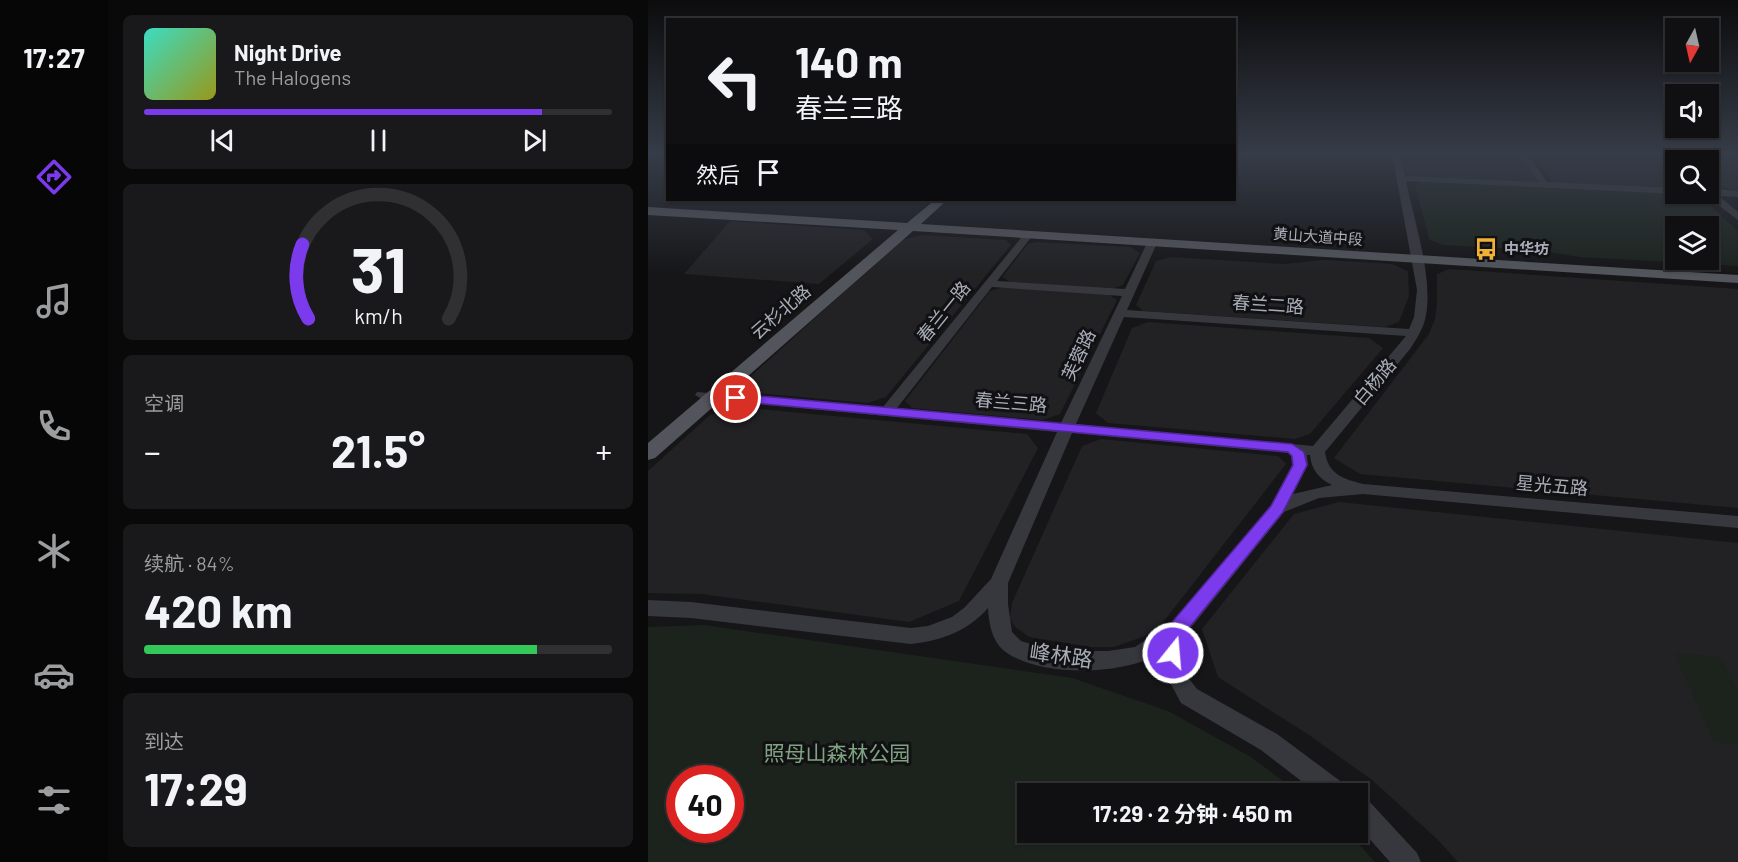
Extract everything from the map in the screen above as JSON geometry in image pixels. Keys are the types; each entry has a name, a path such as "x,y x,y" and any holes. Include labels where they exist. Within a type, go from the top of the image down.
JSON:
{"main road":[{"name":"云杉北路","path":"648,442 708,395 905,225 929,201"},
{"name":"云杉北路","path":"905,225 940,201"},
{"path":"648,206 905,225"},
{"path":"648,211 905,225"},
{"name":"黄山大道中段","path":"905,225 1416,256 1738,279"},
{"name":"黄山大道中段","path":"905,225 1152,243 1738,271"},
{"name":"云杉北路","path":"648,454 708,395"}],"street":[{"name":"白杨路","path":"1317,451 1414,333 1423,300 1404,193"},
{"path":"1719,201 1738,217"},
{"name":"春兰一路","path":"887,411 1028,235"},
{"name":"芙蓉路","path":"999,583 1152,243"},
{"path":"990,284 1129,293"},
{"name":"春兰二路","path":"1120,312 1414,333"},
{"name":"春兰三路","path":"708,395 1317,451"},
{"path":"1292,448 1299,455 1300,465 1278,508 1180,627 1173,653 1175,675 1189,696 1269,742 1323,783"},
{"path":"1317,451 1319,467 1329,479 1363,489"},
{"path":"1278,508 1297,497 1329,491 1363,489"},
{"name":"星光五路","path":"1363,489 1738,522"},
{"path":"648,608 691,610 919,635 945,630 958,623 971,614 999,583"},
{"name":"峰林路","path":"999,583 1001,629 1005,640 1026,652 1085,661 1119,660 1149,651 1180,627"},
{"path":"1368,819 1408,862"}],"shaded area":[{"path":"730,221 864,230 873,239 819,284 684,274"},
{"path":"922,235 1006,240 1011,245 886,397 868,403 744,392 739,387 901,240"},
{"path":"1037,242 1130,247 1140,253 1123,285 1112,289 1010,282 1002,277 1028,244"},
{"path":"1171,257 1283,264 1324,260 1392,264 1408,271 1409,296 1399,322 1385,327 1143,311 1136,305 1156,261"},
{"path":"1449,269 1738,289 1738,508 1360,474 1334,458 1429,334 1435,319 1437,274"},
{"path":"1003,287 1108,294 1117,300 1060,414 1043,420 912,408 905,401 990,291"},
{"path":"1148,322 1369,338 1383,348 1310,434 1295,439 1108,423 1096,413 1132,328"},
{"path":"739,407 1027,434 1038,448 959,601 909,622 702,594 648,593 648,471 710,415"},
{"path":"1101,439 1278,456 1286,464 1161,625 1145,636 1114,647 1091,647 1029,637 1014,626 1010,618 1012,603 1082,446"},
{"path":"1339,502 1738,543 1738,862 1458,862 1438,840 1372,780 1309,735 1218,677 1202,629 1294,514"}],"green space":[{"path":"1417,193 1665,193 1665,204 1708,204 1738,231 1738,266 1719,265 1719,216 1665,216 1665,262 1580,257 1536,250 1442,245 1429,239"},
{"name":"照母山森林公园","path":"704,625 1072,678 1168,711 1251,757 1286,783 1017,783 1017,843 1358,843 1375,862 648,862 648,627"},
{"path":"1674,653 1721,657 1738,691 1738,744 1714,742"}],"place":[{"name":"中华坊","path":"1486,249"}],"route":[{"path":"736,398 1292,448 1299,455 1300,465 1278,508 1180,627 1173,653"}]}
